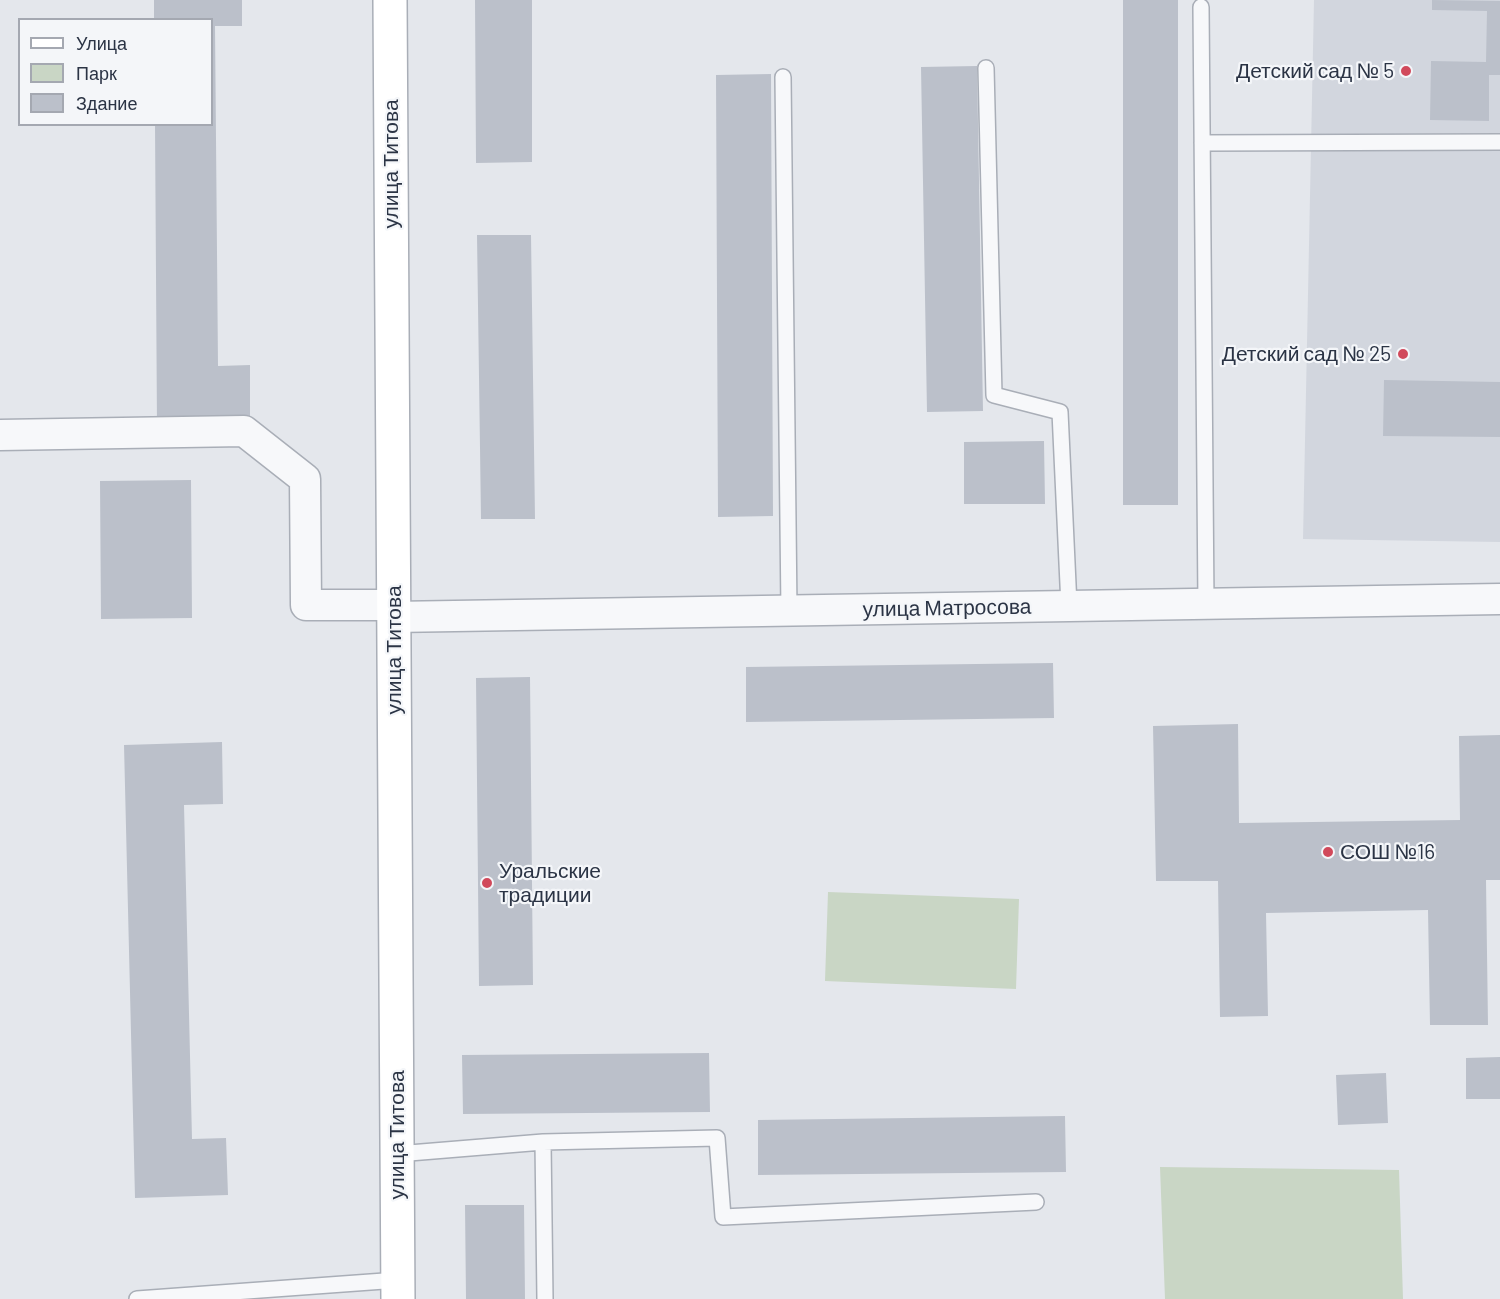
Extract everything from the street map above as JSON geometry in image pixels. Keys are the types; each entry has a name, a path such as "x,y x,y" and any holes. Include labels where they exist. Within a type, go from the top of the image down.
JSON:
{"street":[{"name":"улица Титова","path":"390,0 398,1290"},
{"name":"улица Матросова","path":"0,435 244,431 305,479 306,605 393,611 789,611 1500,599"}],"lane":[{"path":"1201,7 1206,604"},
{"path":"986,68 994,395 1060,412 1069,606"},
{"path":"783,77 789,611"},
{"path":"1202,143 1500,142"},
{"path":"397,1154 543,1142 717,1138 723,1217 1036,1202"},
{"path":"543,1142 545,1299"},
{"path":"137,1299 398,1290"}],"shaded area":[{"name":"Детский сад № 25","path":"1314,0 1500,0 1500,542 1303,539"}],"green space":[{"path":"828,892 1019,899 1016,989 825,981"},
{"path":"1160,1167 1399,1170 1403,1299 1165,1299"}],"building":[{"path":"154,0 242,0 242,26 215,26 218,366 250,365 250,426 157,427 155,126 213,126 213,18 154,18"},
{"path":"475,0 532,0 532,162 476,163"},
{"path":"1123,0 1178,0 1178,505 1123,505"},
{"path":"1432,0 1500,1 1500,75 1489,75 1489,121 1430,120 1431,61 1486,62 1487,11 1432,10"},
{"path":"977,66 983,411 927,412 921,67"},
{"path":"771,74 773,516 718,517 716,75"},
{"path":"477,235 531,235 535,519 481,519"},
{"path":"1384,380 1500,382 1500,437 1383,436"},
{"path":"1044,441 1045,504 964,504 964,442"},
{"path":"191,480 192,618 101,619 100,481"},
{"path":"1053,663 1054,718 746,722 746,667"},
{"path":"530,677 533,985 479,986 476,678"},
{"name":"СОШ №16","path":"1238,724 1239,823 1460,820 1459,736 1500,735 1500,880 1486,880 1488,1025 1430,1025 1428,910 1266,913 1268,1016 1220,1017 1218,881 1156,881 1153,726"},
{"path":"222,742 223,804 184,805 192,1139 226,1138 228,1195 135,1198 124,745"},
{"path":"709,1053 710,1112 463,1114 462,1055"},
{"path":"1500,1057 1500,1099 1466,1099 1466,1058"},
{"path":"1386,1073 1388,1123 1338,1125 1336,1075"},
{"path":"1065,1116 1066,1172 758,1175 758,1120"},
{"path":"465,1205 524,1205 525,1299 466,1299"}],"place":[{"name":"Детский сад № 5","path":"1406,71"},
{"name":"Детский сад № 25","path":"1403,354"},
{"name":"СОШ №16","path":"1328,852"},
{"name":"Уральские традиции","path":"487,883"}]}
